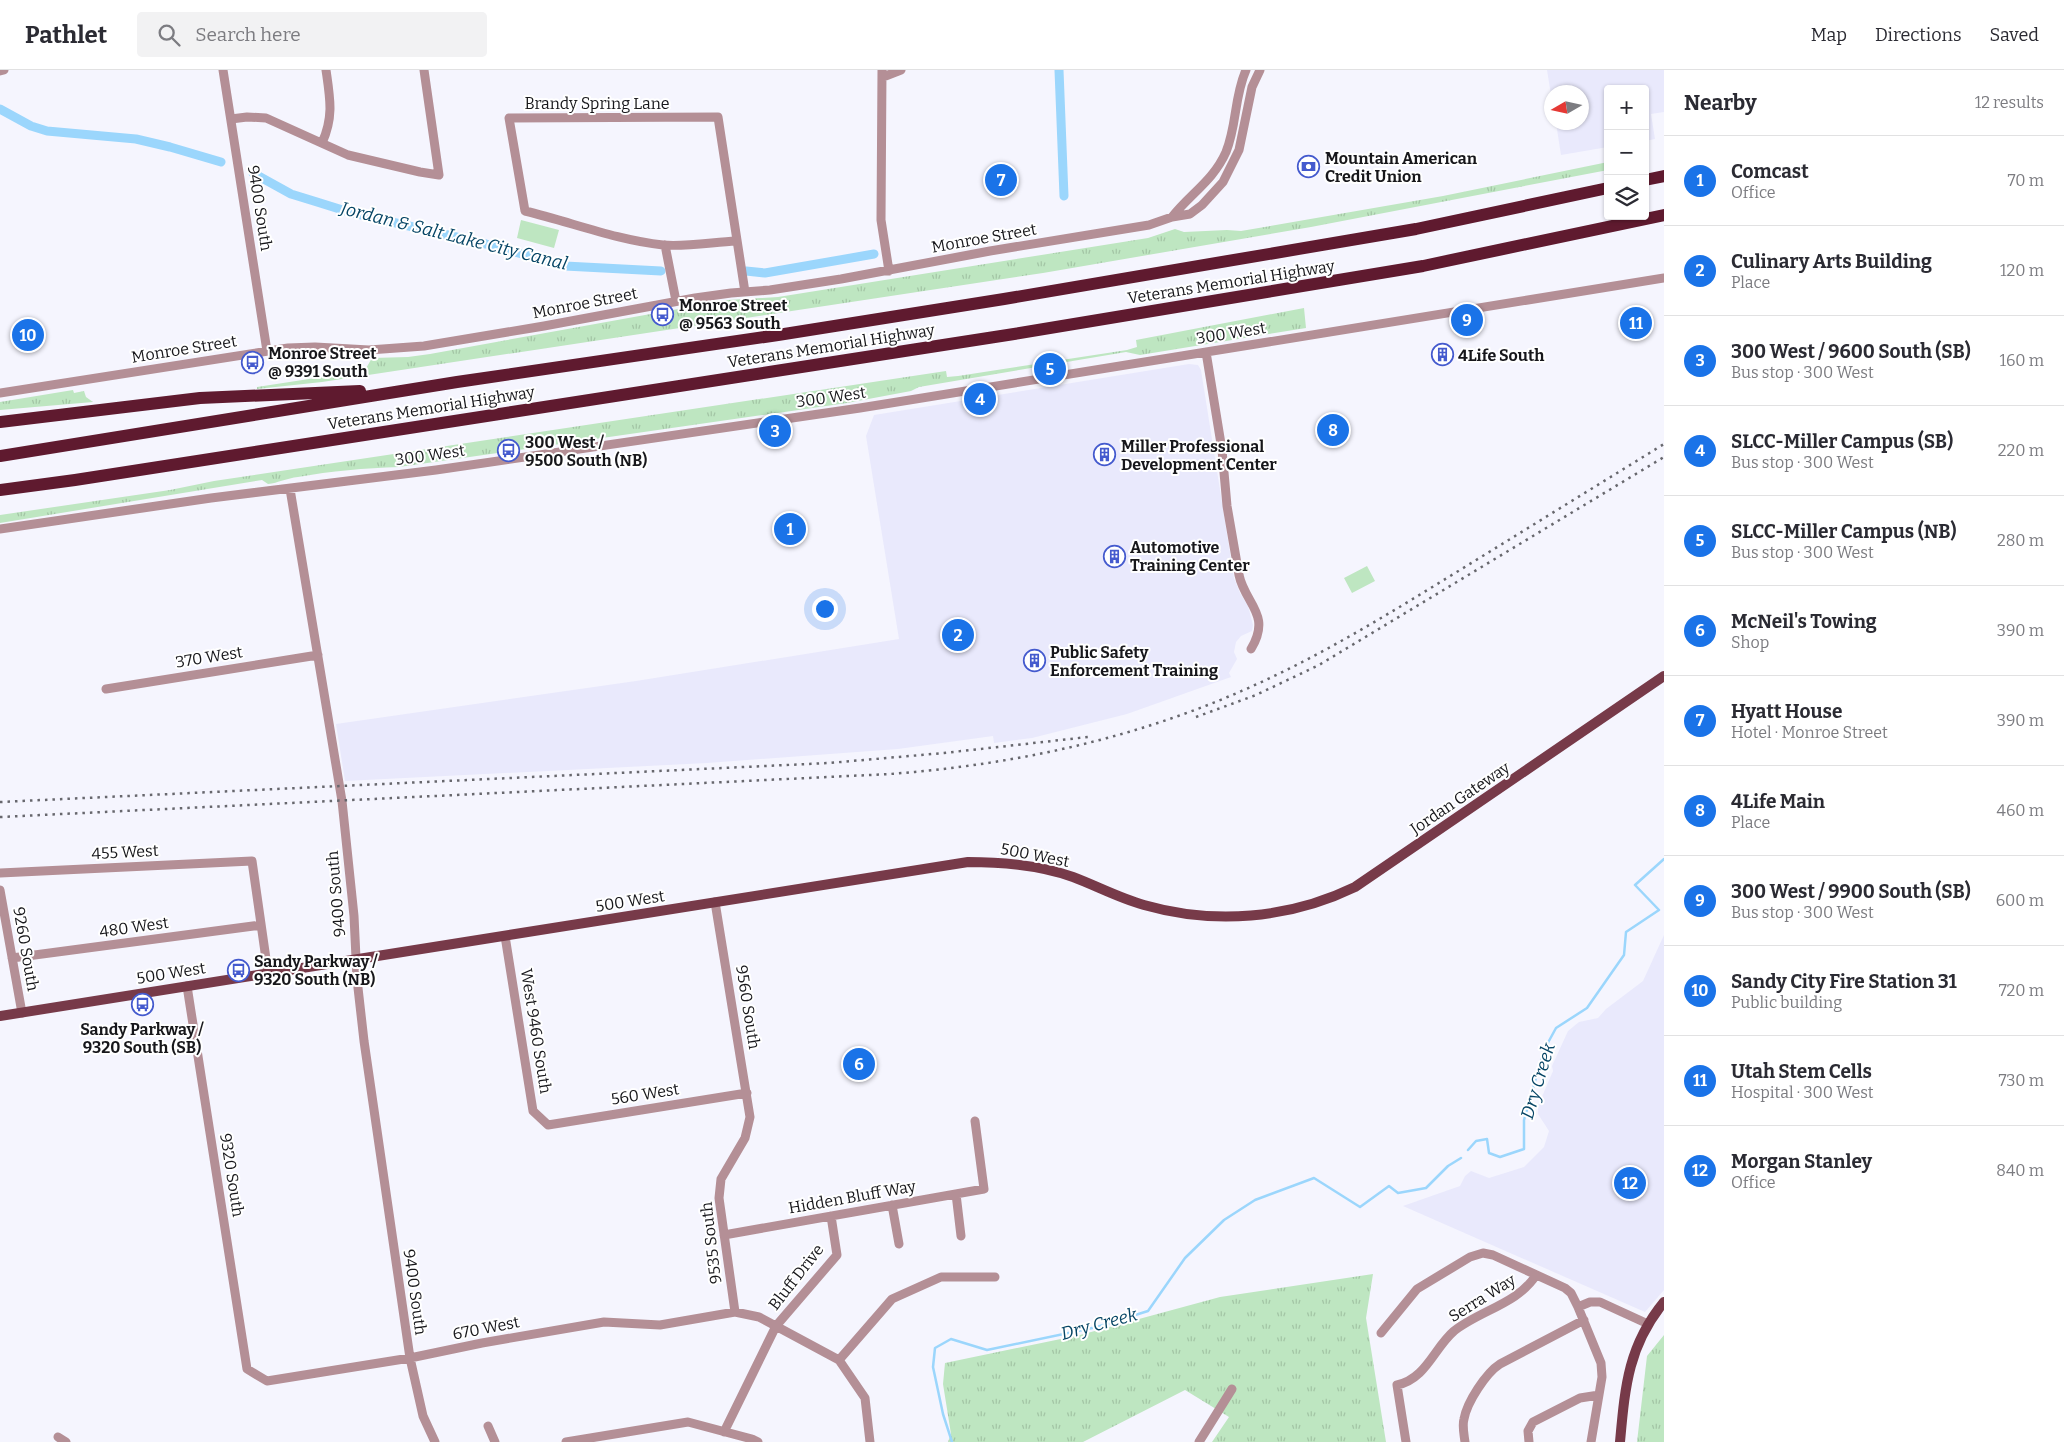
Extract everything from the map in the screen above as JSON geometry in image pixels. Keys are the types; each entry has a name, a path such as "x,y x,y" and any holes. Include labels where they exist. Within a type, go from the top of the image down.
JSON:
{"highway":[{"name":"Veterans Memorial Highway","path":"0,454 37,451 457,382 778,335 1004,299 1416,229 1604,189"},
{"name":"Veterans Memorial Highway","path":"0,490 75,480 1004,335 1394,271 1663,215"},
{"path":"0,422 200,398 366,391 457,382"},
{"path":"0,498 75,480"}],"main road":[{"name":"Jordan Gateway","path":"1260,915 1314,904 1355,887 1664,676"},
{"name":"500 West","path":"0,1016 952,864 994,862 1049,870 1122,898 1168,911 1218,916 1260,915"},
{"path":"1620,1442 1628,1371 1636,1347 1648,1324 1664,1302"}],"street":[{"path":"0,71 4,70"},
{"name":"9400 South","path":"223,70 268,351"},
{"path":"322,144 330,121 331,108 326,70"},
{"path":"231,119 247,117 266,118 348,155 439,175 424,70"},
{"path":"889,271 881,220 883,73 901,70"},
{"path":"1172,217 1183,203 1204,186 1220,163 1231,136 1238,92 1246,70"},
{"name":"Monroe Street","path":"0,393 268,351 315,347 369,350 424,346 715,294 770,290 889,271 990,251 1149,224 1190,214 1202,205 1223,182 1232,168 1240,150 1252,87 1260,70"},
{"name":"Brandy Spring Lane","path":"665,245 621,238 570,222 525,211 509,118 718,117 736,241"},
{"path":"676,301 665,245 736,241 745,292"},
{"name":"300 West","path":"0,529 211,498 436,470 860,408 1664,278"},
{"path":"1206,352 1222,450 1227,506 1238,575 1242,586 1255,607 1259,629 1251,649"},
{"name":"9400 South","path":"290,489 342,801 354,907 357,979 370,1089 410,1358 423,1416 435,1442"},
{"name":"370 West","path":"106,689 318,655"},
{"name":"455 West","path":"0,873 252,861 261,925"},
{"name":"9260 South","path":"0,890 22,1013"},
{"name":"9560 South","path":"715,902 750,1117"},
{"path":"261,925 268,973"},
{"name":"480 West","path":"12,958 261,925"},
{"name":"West 9460 South","path":"506,936 533,1111 548,1125"},
{"name":"9320 South","path":"187,986 247,1369"},
{"name":"560 West","path":"548,1125 747,1093"},
{"name":"9535 South","path":"734,1312 719,1198 721,1179 745,1138 750,1117"},
{"name":"Hidden Bluff Way","path":"724,1235 984,1189 975,1121"},
{"path":"956,1194 961,1236"},
{"path":"892,1205 899,1244"},
{"name":"Bluff Drive","path":"724,1432 776,1326 837,1255 831,1216"},
{"path":"1381,1333 1417,1289 1474,1255 1493,1255 1567,1289 1584,1320 1601,1363 1602,1377 1591,1442"},
{"name":"Serra Way","path":"1406,1442 1397,1384 1410,1381 1418,1376 1454,1331 1526,1289 1536,1275"},
{"path":"839,1360 892,1299 941,1277 995,1277"},
{"path":"1578,1307 1593,1301 1600,1302 1648,1324"},
{"path":"734,1312 759,1317 839,1360 865,1398 870,1442"},
{"name":"670 West","path":"247,1369 267,1381 410,1358 482,1343 604,1322 660,1325 734,1312"},
{"path":"1465,1442 1463,1425 1465,1414 1490,1372 1500,1364 1584,1320"},
{"path":"1199,1442 1232,1389"},
{"path":"1529,1442 1528,1431 1533,1422 1580,1398 1599,1396"},
{"path":"566,1442 688,1422 752,1438 758,1442"},
{"path":"488,1426 495,1442"}],"shaded area":[{"path":"1547,70 1664,70 1664,112 1651,114 1655,139 1649,140 1649,85 1604,85 1604,148 1561,155 1557,130 1589,130 1589,85 1549,85"},
{"path":"1189,364 1198,365 1201,370 1234,578 1248,606 1253,625 1252,631 1241,636 1236,642 1234,652 1237,659 1229,673 1231,677 1127,714 1032,738 994,743 993,736 898,749 707,763 345,781 336,724 636,681 899,639 866,436 874,415"},
{"path":"1664,935 1664,1290 1645,1312 1403,1206 1460,1186 1465,1176 1471,1171 1489,1178 1524,1167 1544,1147 1549,1131 1538,1114 1538,1106 1553,1071 1552,1066 1568,1031 1579,1022 1598,1018 1606,1009 1643,981"}],"green space":[{"path":"1604,163 1604,171 1311,227 1043,273 322,382 257,389 257,387 365,370 372,358 430,354 728,300 778,297 1148,238 1175,229 1184,232 1241,231 1443,196"},
{"path":"521,220 559,230 554,248 517,238"},
{"path":"1304,308 1306,328 1140,355 1126,352 919,387 911,391 847,403 399,467 323,473 268,484 262,480 0,523 0,515 170,490 214,481 946,371 947,377 958,376 1127,350 1137,347 1136,340"},
{"path":"73,390 74,393 84,391 86,397 93,402 0,410 0,402"},
{"path":"1367,566 1375,581 1352,593 1344,578"},
{"path":"1373,1274 1366,1318 1386,1442 1212,1442 1229,1417 1185,1390 1083,1442 948,1442 951,1434 943,1384 945,1363 1080,1335 1220,1297"},
{"path":"1664,1335 1664,1442 1637,1442 1647,1356"}],"waterway":[{"name":"Jordan & Salt Lake City Canal","path":"1059,70 1064,196"},
{"name":"Jordan & Salt Lake City Canal","path":"0,109 31,126 47,131 136,139 221,162"},
{"name":"Jordan & Salt Lake City Canal","path":"253,173 291,194 349,212 486,244 565,266 661,271"},
{"name":"Jordan & Salt Lake City Canal","path":"746,271 765,273 874,254"},
{"name":"Dry Creek","path":"1468,1150 1476,1141 1487,1139 1489,1153 1500,1157 1524,1149 1524,1120 1544,1050 1556,1028 1587,1008 1624,955 1626,932 1659,910 1635,885 1664,859"},
{"name":"Dry Creek","path":"952,1442 943,1414 933,1367 935,1348 951,1339 987,1350 1097,1327 1148,1311 1185,1258 1224,1220 1255,1200 1314,1178 1360,1207 1389,1186 1398,1193 1426,1188 1448,1166 1461,1158"}],"railway":[{"path":"0,817 890,774 981,764 1072,747 1160,722 1204,707 1301,663 1408,602 1664,444"},
{"path":"1196,717 1256,695 1319,665 1664,457"},
{"path":"0,802 829,763 944,753 1088,737"}],"place":[{"name":"Mountain American Credit Union","path":"1309,167"},
{"name":"Hyatt House","path":"1001,180"},
{"name":"Monroe Street @ 9563 South","path":"663,314"},
{"name":"300 West / 9900 South (SB)","path":"1467,320"},
{"name":"Utah Stem Cells","path":"1636,323"},
{"name":"Sandy City Fire Station 31","path":"28,335"},
{"name":"4Life South","path":"1442,355"},
{"name":"Monroe Street @ 9391 South","path":"252,362"},
{"name":"SLCC-Miller Campus (NB)","path":"1050,369"},
{"name":"SLCC-Miller Campus (SB)","path":"980,399"},
{"name":"4Life Main","path":"1333,430"},
{"name":"300 West / 9600 South (SB)","path":"775,431"},
{"name":"300 West / 9500 South (NB)","path":"509,451"},
{"name":"Miller Professional Development Center","path":"1105,455"},
{"name":"Comcast","path":"790,529"},
{"name":"Automotive Training Center","path":"1114,556"},
{"name":"Culinary Arts Building","path":"958,635"},
{"name":"Public Safety Enforcement Training","path":"1034,661"},
{"name":"Sandy Parkway / 9320 South (NB)","path":"238,970"},
{"name":"Sandy Parkway / 9320 South (SB)","path":"142,1005"},
{"name":"McNeil's Towing","path":"859,1064"},
{"name":"Morgan Stanley","path":"1630,1183"}]}
